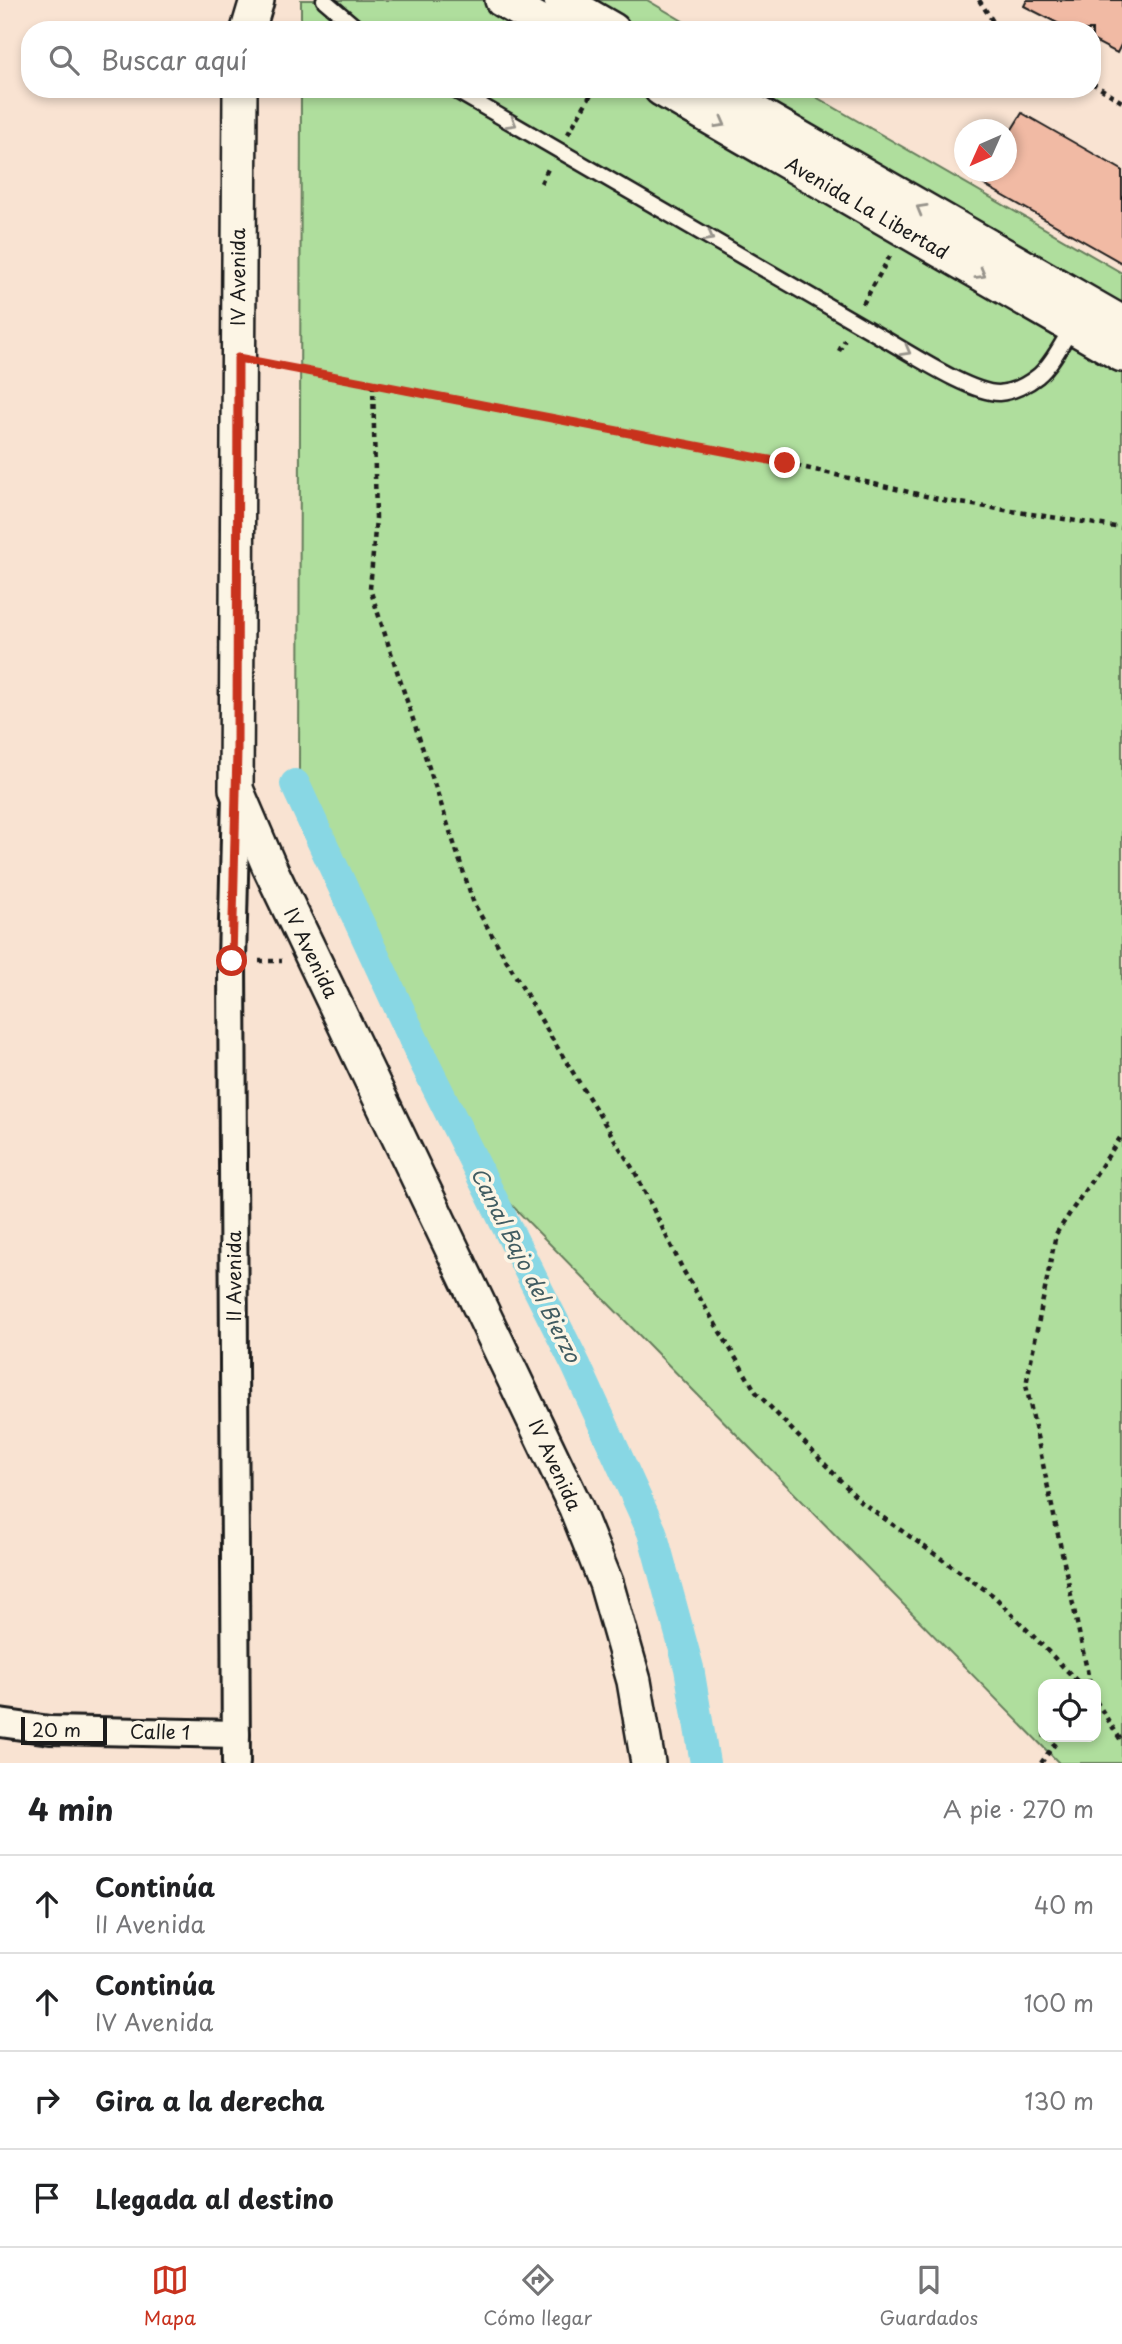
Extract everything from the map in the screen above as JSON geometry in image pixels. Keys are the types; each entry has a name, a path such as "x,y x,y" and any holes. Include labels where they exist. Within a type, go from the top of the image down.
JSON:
{"street":[{"path":"251,21 257,0"},
{"path":"502,0 539,21"},
{"path":"561,0 597,21"},
{"name":"IV Avenida","path":"240,98 236,789 268,866 576,1508 606,1583 634,1681 648,1763"},
{"name":"Avenida La Libertad","path":"678,98 1079,315"},
{"name":"Avenida La Libertad","path":"729,98 1079,315"},
{"path":"1079,315 1122,324"},
{"path":"1079,315 1122,355"},
{"name":"II Avenida","path":"236,789 232,975 236,1763"},
{"name":"Calle 1","path":"0,1723 50,1730 236,1734"}],"lane":[{"path":"324,0 348,21"},
{"path":"469,98 883,338 983,391 1001,393 1024,386 1040,374 1079,315"}],"path":[{"path":"979,0 993,21"},
{"path":"1101,89 1121,101 1122,94"},
{"path":"576,118 588,98"},
{"path":"869,293 890,256"},
{"path":"238,358 785,463 947,501 1122,528"},
{"path":"373,384 376,518 370,589 474,904 551,1037 636,1174 683,1270 756,1392 861,1502 993,1596 1075,1679"},
{"path":"250,961 286,961"},
{"path":"1089,1679 1026,1385 1056,1234 1122,1136"},
{"path":"1101,1710 1122,1742"},
{"path":"1041,1763 1056,1742"}],"green space":[{"path":"301,0 647,0 683,21 301,21"},
{"path":"301,98 818,98 954,176 954,182 964,182 1122,273 1122,1763 1059,1763 1038,1742 1101,1742 1101,1679 1038,1679 1038,1742 490,1183 299,770"}],"building":[{"path":"1027,0 1122,0 1122,43 1117,53 1101,45 1101,21 1053,21 1024,6"},
{"path":"1022,113 1122,170 1122,263 981,183 1017,182 1017,121"}],"waterway":[{"name":"Canal Bajo del Bierzo","path":"295,784 423,1060 576,1365 652,1532 689,1668 705,1763"}],"route":[{"path":"232,961 237,751 238,358 785,463"}]}
